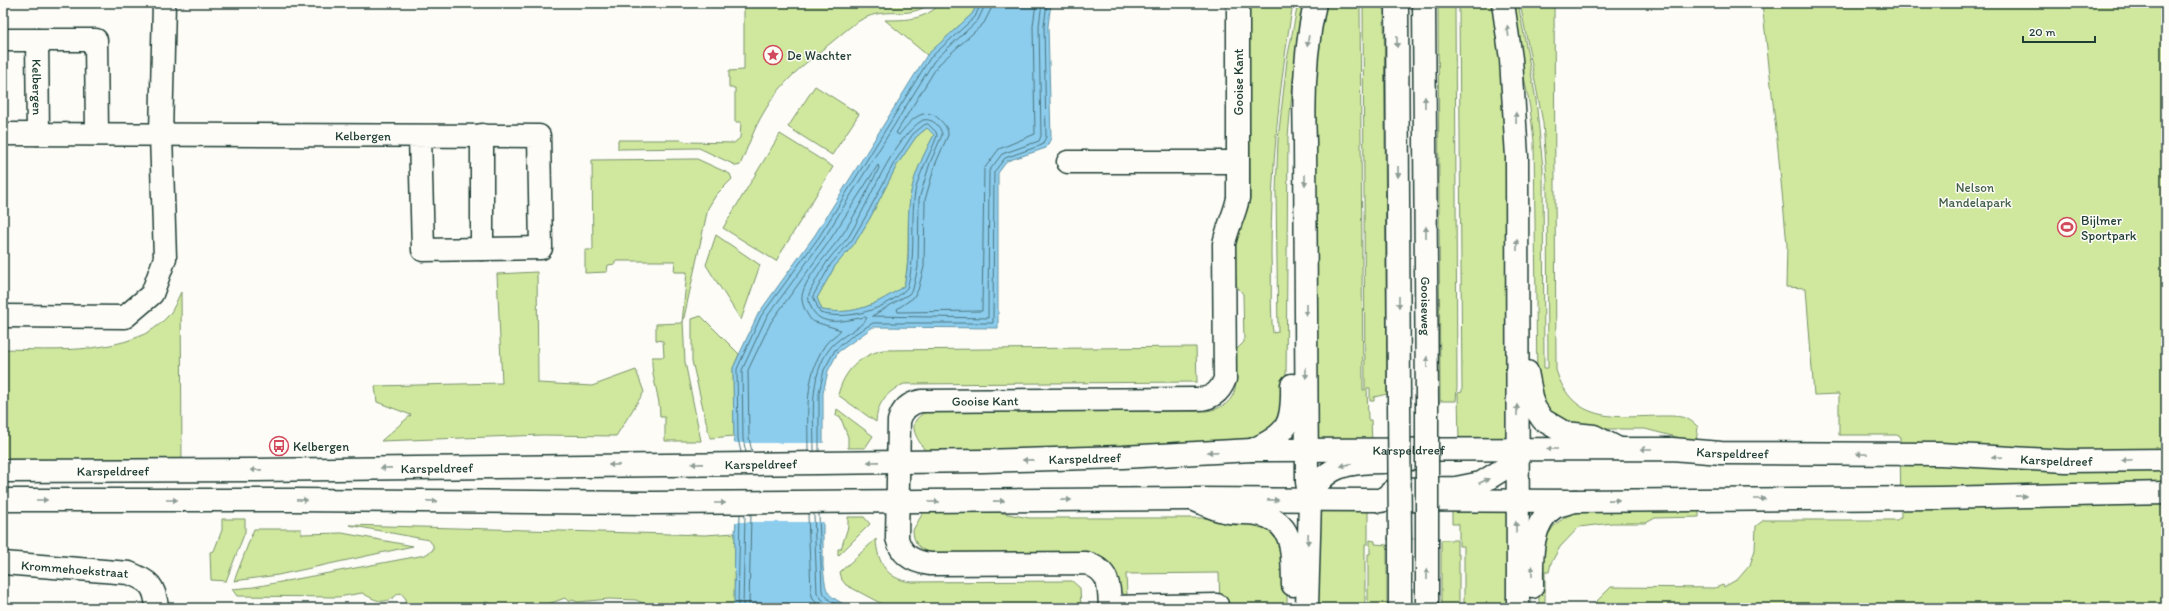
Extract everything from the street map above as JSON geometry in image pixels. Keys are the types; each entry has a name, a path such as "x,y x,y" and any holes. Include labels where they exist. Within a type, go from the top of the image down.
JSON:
{"main road":[{"path":"3,316 125,318 152,294 165,258 161,135 164,3"},
{"name":"Gooise Kant","path":"1217,605 1110,607 1107,579 1100,570 1086,563 930,564 915,561 909,558 899,546 898,461 900,417 907,407 913,403 1198,400 1216,394 1225,379 1224,244 1227,229 1235,213 1238,198 1238,3"},
{"path":"1307,608 1310,500 1307,482 1303,101 1306,60 1315,3"},
{"name":"Gooiseweg","path":"1397,3 1400,608"},
{"name":"Gooiseweg","path":"1424,3 1427,608"},
{"path":"1503,3 1511,58 1515,109 1517,284 1516,500 1518,608"},
{"name":"Kelbergen","path":"3,40 96,40 97,134"},
{"name":"Kelbergen","path":"37,40 38,134"},
{"name":"Kelbergen","path":"3,134 539,136 541,248 422,250 420,136"},
{"path":"482,135 482,249"},
{"path":"1068,162 1237,162"},
{"path":"1517,284 1529,305 1527,379 1538,415 1550,426 1565,434 1594,436 1620,449"},
{"path":"1252,450 1269,442 1280,433 1291,416 1292,363 1306,334"},
{"name":"Karspeldreef","path":"3,471 255,470 1051,459 1307,449 1672,449 1721,453 1940,454 2066,460 2166,460"},
{"path":"1381,501 1395,489 1456,488 1481,483 1505,468 1516,449"},
{"path":"1310,500 1314,488 1321,478 1340,467 1367,462 1406,461 1424,450"},
{"path":"3,500 293,500 653,503 1192,499 1576,501 1940,498 2166,493"},
{"path":"1192,499 1225,512 1258,514 1269,517 1283,528 1288,534 1290,541 1293,591 1301,608"},
{"path":"1524,608 1532,596 1533,550 1538,530 1544,518 1555,507 1576,501"},
{"name":"Krommehoekstraat","path":"3,563 129,573 145,579 151,586 156,596 157,608"}],"green space":[{"path":"744,3 931,3 915,11 876,14 862,19 848,28 813,57 786,82 770,101 757,124 740,165 737,166 699,148 618,149 618,140 681,140 687,142 734,143 740,138 741,122 735,122 735,88 729,88 729,71 744,70"},
{"path":"941,3 978,3 972,14 927,55 885,20 901,20 922,16 935,9"},
{"path":"1249,3 1293,3 1280,96 1272,191 1271,254 1273,333 1278,332 1276,192 1278,140 1287,60 1298,3 1308,3 1293,80 1288,137 1286,381 1283,404 1278,419 1267,430 1248,443 926,452 916,436 914,426 915,421 919,416 926,412 1206,411 1218,408 1232,397 1235,390 1237,371 1236,350 1244,342 1243,294 1236,285 1235,250 1236,239 1248,209 1250,198"},
{"path":"1325,3 1384,3 1387,394 1374,397 1374,401 1370,401 1370,388 1367,388 1368,420 1371,420 1372,443 1314,440 1316,63","holes":["1363,7 1365,390 1363,390 1360,8"]},
{"path":"1438,3 1494,3 1508,114 1508,421 1505,439 1459,442 1458,393 1462,392 1459,6 1455,6 1457,387 1456,401 1440,401"},
{"path":"1510,3 1518,3 1536,100 1543,168 1544,368 1548,368 1547,180 1543,123 1520,3 1554,3 1556,370 1564,388 1573,400 1585,409 1598,414 1612,416 1672,416 1685,418 1690,420 1698,427 1696,442 1645,429 1584,429 1555,416 1550,411 1541,396 1537,379 1534,141 1530,108"},
{"name":"Nelson Mandelapark","path":"1762,3 2166,3 2166,608 1590,608 1611,587 1715,588 1723,585 1724,587 1738,579 1750,565 1755,550 1756,526 1764,520 1897,520 1901,517 1900,437 1897,435 1839,435 1839,394 1814,395 1806,288 1786,287 1787,245"},
{"path":"815,86 859,114 832,155 788,127"},
{"path":"927,128 934,135 919,165 911,190 907,263 904,286 875,303 855,310 822,310 817,298 835,266 855,243 870,218 897,165 916,137"},
{"path":"780,134 833,167 776,261 723,228"},
{"path":"697,159 730,174 732,179 716,195 708,208 683,322 685,362 701,441 665,441 665,417 660,417 659,401 652,365 652,357 664,357 663,341 656,340 656,324 682,323 687,272 674,272 675,261 615,261 615,264 608,265 607,272 585,273 585,250 593,250 592,160"},
{"path":"716,235 760,265 741,320 706,265"},
{"path":"537,272 538,383 592,386 636,370 644,392 616,436 543,435 381,441 411,415 377,402 375,386 502,383 497,274"},
{"path":"181,292 182,466 3,464 3,349 68,350 114,344 135,338 153,329 170,314"},
{"path":"701,316 739,354 733,368 734,436 710,438 692,361 692,319"},
{"path":"1196,347 1197,382 904,384 892,391 884,399 878,410 876,422 838,395 844,379 854,366 867,356 883,350"},
{"path":"837,409 873,436 865,448 848,448 848,437 840,416 836,416"},
{"path":"1699,506 1699,517 1655,518 1646,523 1612,523 1579,527 1560,547 1551,563 1549,572 1545,572 1545,608 1539,608 1539,565 1542,551 1552,528 1563,519 1577,512"},
{"path":"971,507 1029,518 1235,518 1253,522 1269,531 1281,550 1285,561 1287,608 1220,608 1219,573 1126,574 1127,595 1125,595 1119,591 1115,573 1109,563 1093,554 934,554 925,551 916,543 913,530 924,511"},
{"path":"1368,508 1368,544 1365,544 1365,608 1315,608 1319,509"},
{"path":"1452,508 1508,508 1511,608 1464,608 1464,546 1459,546 1459,524 1452,524"},
{"path":"848,517 864,517 870,524 838,556 838,549 841,549 848,527"},
{"path":"222,519 245,519 245,532 226,581 211,580 210,552 214,551 222,530"},
{"path":"349,525 705,535 735,533 734,608 653,608 636,600 609,599 578,602 572,600 569,602 565,598 537,608 506,608 486,602 476,608 404,608 406,599 401,593 389,600 380,601 362,593 338,597 237,596 232,589 254,587 425,555 433,550 433,545 429,540"},
{"path":"254,529 301,529 301,534 342,533 413,546 278,575 234,581"},
{"path":"876,539 881,562 890,574 903,581 1072,581 1080,588 1081,607 895,608 882,604 846,585 842,580 840,572"},
{"path":"1370,540 1375,541 1375,544 1387,545 1387,608 1368,608 1368,554 1370,554"},
{"path":"1441,540 1457,540 1457,554 1459,554 1459,608 1441,608"}],"water":[{"path":"978,3 1051,3 1048,26 1051,138 1046,148 1007,161 998,173 998,328 873,327 838,352 828,371 823,393 823,566 828,593 836,600 851,608 734,608 735,533 740,463 734,440 733,368 758,314 815,235 927,55 972,14","holes":["927,128 934,135 919,165 911,190 909,209 908,263 904,286 875,303 855,310 822,310 817,298 835,266 855,243 870,218 897,165 916,137"]}],"pier":[{"path":"733,443 825,443 825,522 734,522 738,463"}],"place":[{"name":"De Wachter","path":"773,55"},
{"name":"Bijlmer Sportpark","path":"2067,227"},
{"name":"Kelbergen","path":"279,446"}]}
